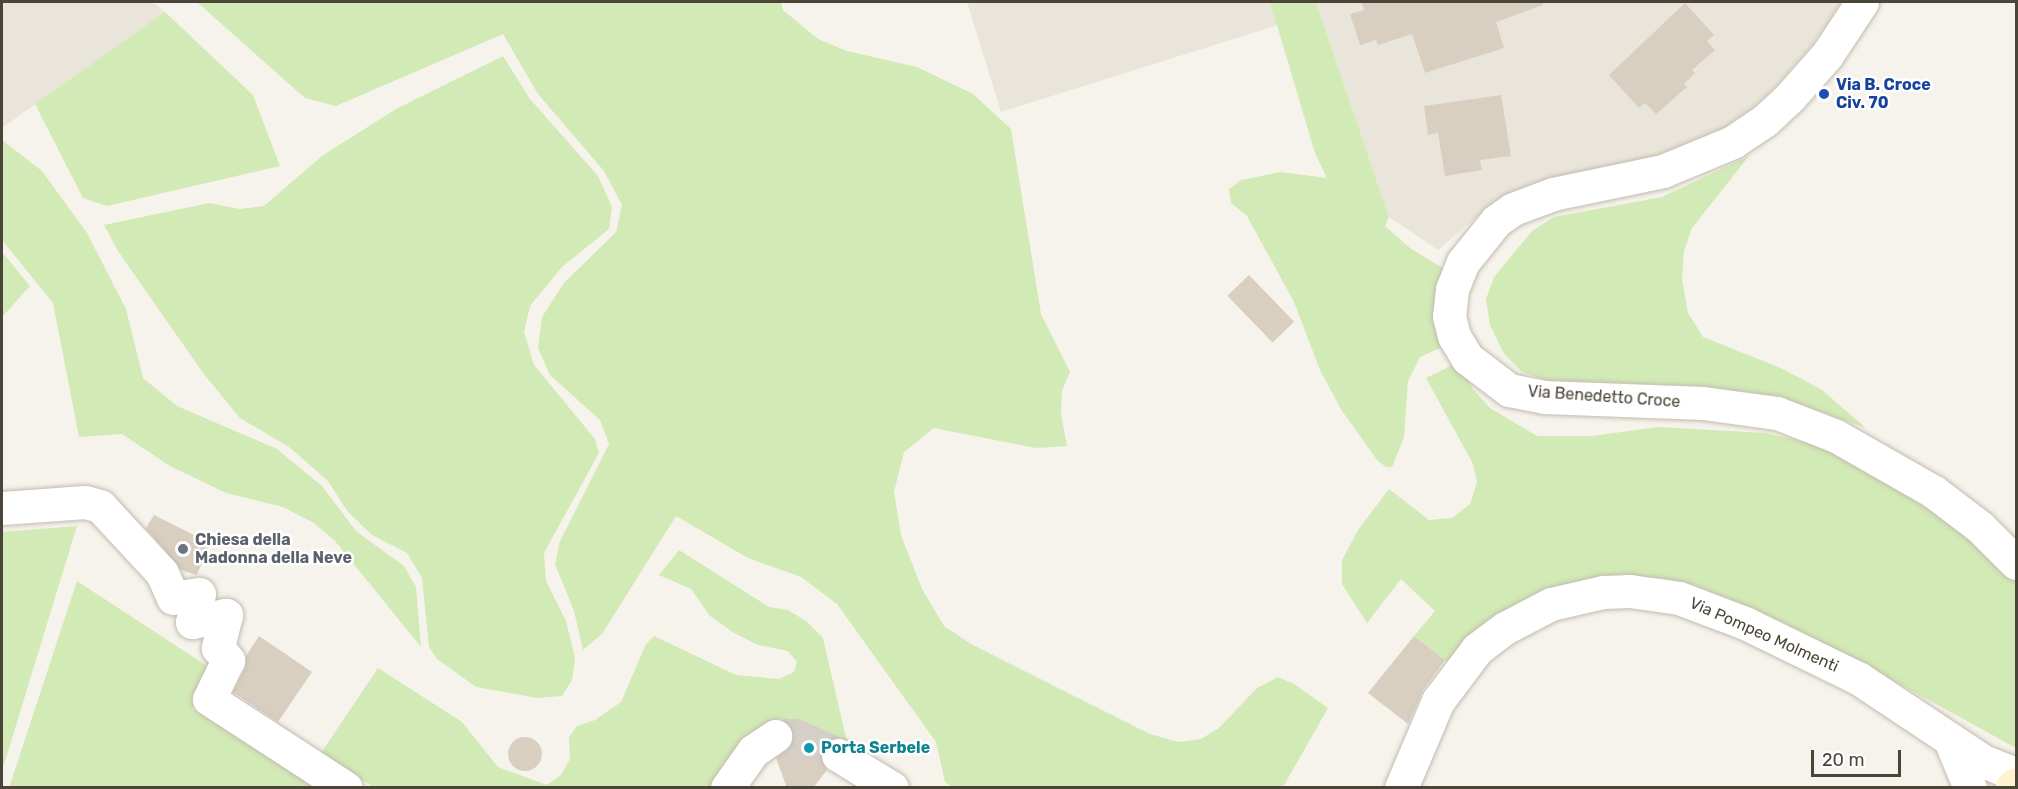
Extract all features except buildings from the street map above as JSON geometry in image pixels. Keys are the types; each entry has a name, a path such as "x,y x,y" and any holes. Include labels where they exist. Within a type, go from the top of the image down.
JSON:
{"street":[{"name":"Via Benedetto Croce","path":"1862,2 1827,55 1790,97 1764,121 1733,142 1663,171 1553,194 1513,209 1496,221 1463,262 1452,289 1449,316 1454,336 1467,358 1509,390 1544,397 1703,403 1766,412 1836,436 1934,492 1980,527 2016,563"},
{"path":"2,508 85,502 100,506 162,573 173,598 199,594 192,622 226,615 218,648 228,660 209,699 346,788"},
{"name":"Via Pompeo Molmenti","path":"1401,788 1438,701 1477,649 1526,615 1551,604 1603,592 1651,591 1705,606 1858,678 1983,761 2016,774"},
{"path":"727,788 753,751 775,736"},
{"path":"1950,740 1970,788"},
{"path":"838,755 892,788"},
{"path":"2011,788 2016,784"}],"shaded area":[{"path":"2,2 153,2 165,12 2,128"},
{"path":"967,2 1270,2 1278,25 1001,112"},
{"path":"1316,2 1841,2 1814,43 1777,85 1751,109 1720,130 1650,159 1539,182 1500,197 1438,250 1389,217"}],"green space":[{"path":"197,2 781,2 783,10 818,39 847,51 917,67 973,94 1011,129 1041,314 1070,372 1062,391 1061,414 1067,446 1036,448 934,428 904,452 894,492 901,535 922,589 944,626 971,644 1150,734 1178,742 1201,739 1219,728 1257,688 1278,677 1294,684 1328,708 1283,787 952,787 945,782 936,742 837,604 801,577 748,558 676,516 602,634 583,650 574,611 555,564 560,541 609,444 600,420 550,375 538,348 542,317 564,283 616,232 622,205 604,171 538,94 503,34 336,106 305,98"},
{"path":"1270,2 1316,2 1389,217 1385,226 1410,248 1449,272 1456,341 1420,357 1408,381 1404,437 1392,467 1386,467 1378,461 1342,411 1320,370 1294,302 1247,216 1231,203 1229,189 1241,180 1280,172 1327,178 1315,153"},
{"path":"165,12 253,95 280,166 107,206 83,198 35,104"},
{"path":"503,56 530,99 598,176 612,207 609,229 562,267 530,306 524,332 534,365 595,439 599,453 544,553 546,581 566,621 575,658 572,680 562,696 538,698 476,687 437,659 429,647 422,578 407,553 372,535 348,512 328,481 289,447 240,418 203,373 118,251 104,225 209,203 240,209 264,206 322,156 396,109"},
{"path":"2,140 42,171 87,233 126,309 143,378 177,406 277,449 322,486 356,531 404,566 416,587 421,647 335,541 314,523 283,507 226,493 170,466 122,434 79,437 53,303 2,240"},
{"path":"1749,156 1692,228 1684,251 1682,279 1688,313 1703,337 1783,369 1822,390 1866,428 1778,396 1700,386 1550,381 1522,372 1504,354 1490,325 1486,299 1494,277 1532,231 1554,217 1662,197"},
{"path":"2,252 30,286 2,317"},
{"path":"1459,362 1472,388 1490,408 1537,436 1592,436 1658,427 1765,433 1815,444 1910,490 2016,577 2016,748 1865,665 1748,607 1696,586 1663,578 1648,577 1450,664 1414,636 1435,611 1401,579 1367,623 1342,584 1342,560 1358,530 1389,489 1429,520 1452,518 1470,504 1477,482 1473,464 1426,378"},
{"path":"77,526 2,771 2,532"},
{"path":"679,550 769,607 788,610 806,621 823,638 847,742 802,719 775,719 715,788 373,787 321,753 378,668 462,722 498,767 547,785 561,775 570,759 569,737 577,726 595,720 621,702 646,644 654,636 736,675 779,679 794,672 797,662 788,651 758,645 734,633 710,616 691,589 659,575"},
{"path":"77,581 210,668 203,696 192,708 216,724 225,720 328,788 9,788"}],"tunnel":[{"path":"775,736 802,738 838,755"}],"place":[{"name":"Via B. Croce Civ. 70","path":"1824,94"},
{"name":"Chiesa della Madonna della Neve","path":"183,549"},
{"name":"Porta Serbele","path":"809,748"}]}
